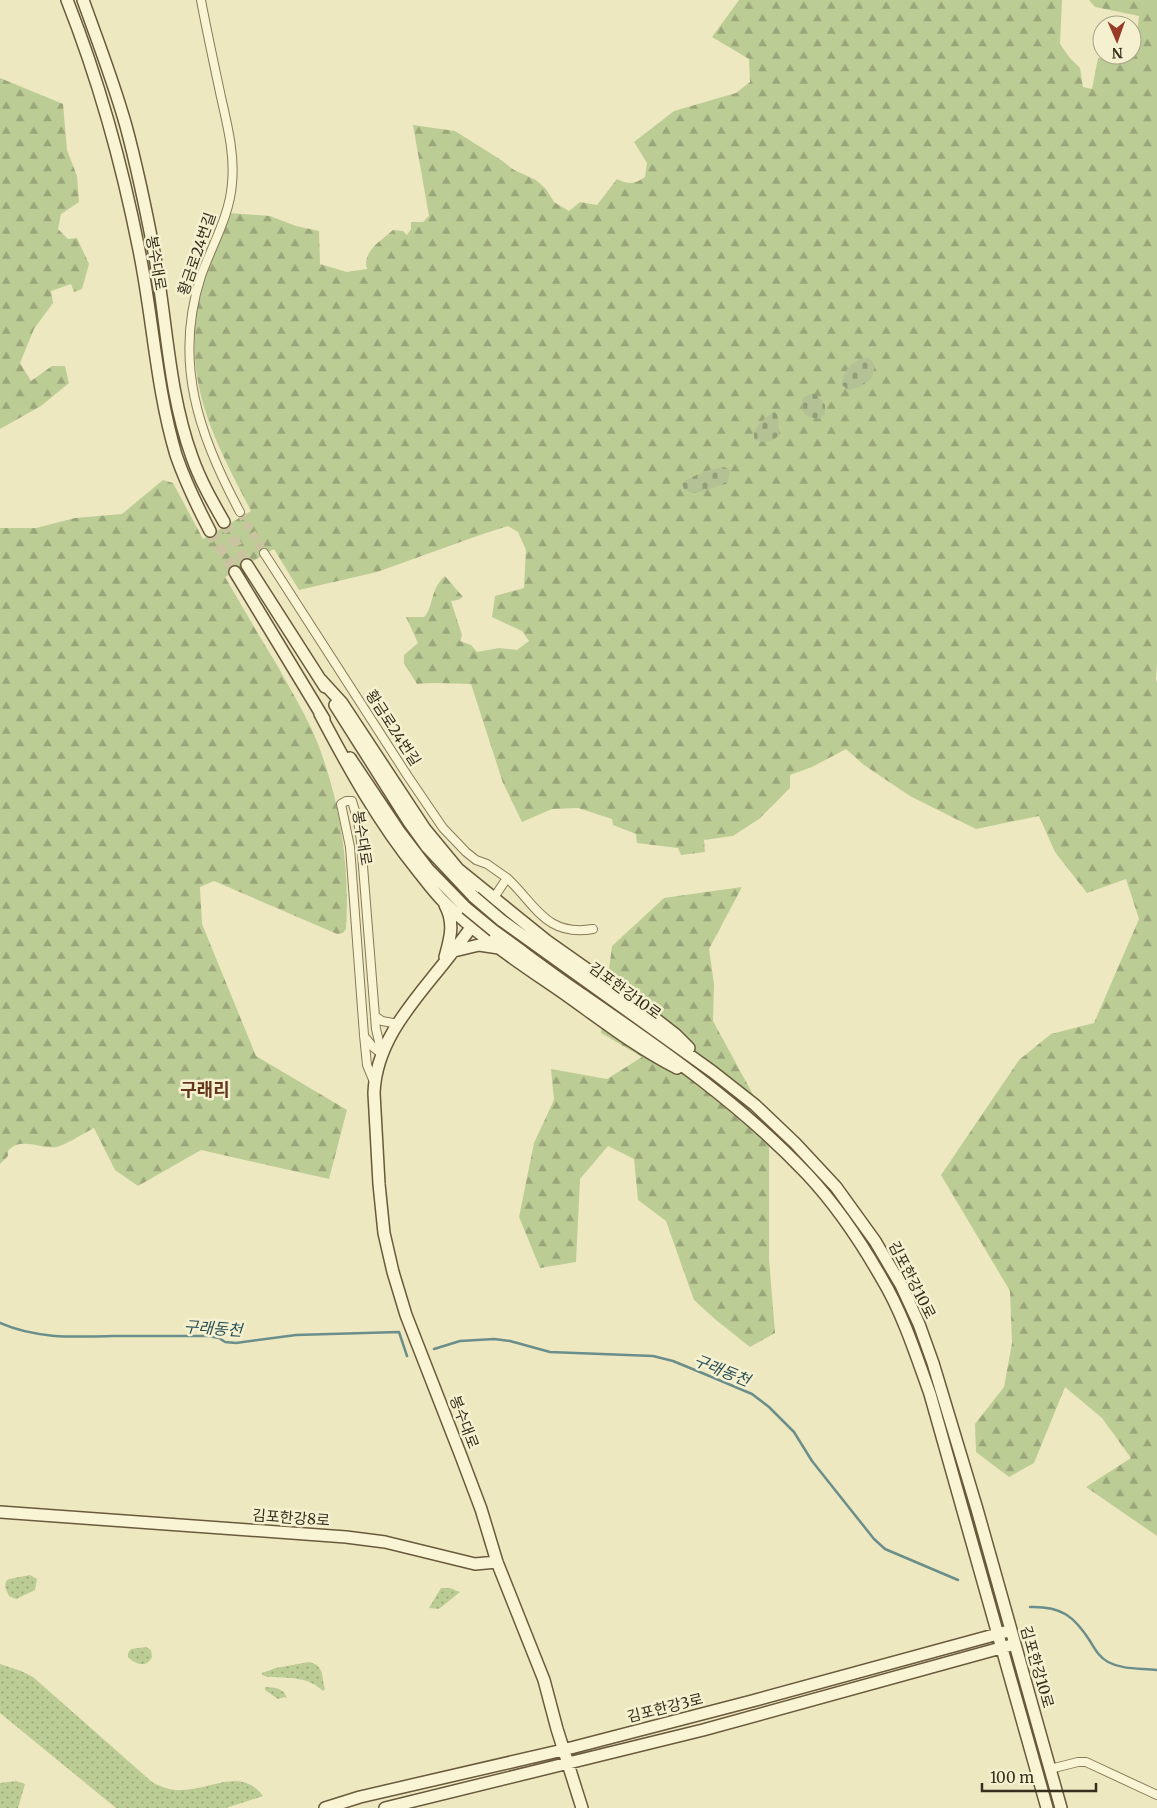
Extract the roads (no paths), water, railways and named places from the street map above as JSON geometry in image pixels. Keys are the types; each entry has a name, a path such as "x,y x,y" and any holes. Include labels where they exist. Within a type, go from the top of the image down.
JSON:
{"street":[{"name":"봉수대로","path":"67,0 101,95 117,151 140,252 162,391 176,454 188,485 210,531"},
{"name":"봉수대로","path":"83,0 126,125 154,255 176,399 183,430 204,487 224,522"},
{"name":"황금로24번길","path":"200,0 230,144 233,181 228,207 194,303 190,336 191,368 196,408 206,440 218,470 240,512"},
{"name":"황금로24번길","path":"264,553 443,828 476,860 487,864 507,878 520,890 533,907 554,924 571,930 593,929"},
{"path":"247,565 295,641 322,680 342,703 426,829 458,870 547,941 668,1029 713,1072"},
{"name":"봉수대로","path":"235,572 320,714 399,831 422,862 466,908 494,931"},
{"name":"김포한강10로","path":"322,680 370,762 409,822 427,847 474,897 501,920 713,1072 755,1105 795,1143 830,1181 875,1241 900,1285 933,1363 978,1508 1061,1808"},
{"path":"320,714 351,774 395,843 442,900 471,926 618,1031 663,1061 703,1081"},
{"name":"봉수대로","path":"374,1082 367,1065 364,1035 350,847 341,804 346,801 352,802 358,821 361,841 375,1016 382,1054"},
{"path":"493,899 507,878"},
{"name":"봉수대로","path":"493,899 444,964 420,992 398,1024 382,1054 374,1082 378,1184 388,1255 406,1315 481,1509 497,1562 544,1680 563,1750 582,1808"},
{"path":"442,900 452,924 452,933 444,964"},
{"name":"김포한강10로","path":"494,931 648,1040 756,1124 808,1175 847,1224 883,1280 908,1333 930,1394 1047,1808"},
{"path":"454,951 478,945 502,949"},
{"path":"375,1016 382,1021 398,1024"},
{"path":"364,1035 372,1047 382,1054"},
{"name":"김포한강8로","path":"0,1510 346,1537 385,1542 475,1564 497,1562"},
{"name":"김포한강3로","path":"326,1808 360,1797 563,1750 752,1701 1011,1630"},
{"name":"김포한강3로","path":"386,1808 703,1730 1015,1644"},
{"path":"1050,1769 1078,1762 1086,1762 1157,1795"}],"waterway":[{"name":"구래동천","path":"0,1323 27,1332 55,1336 208,1336 219,1338 225,1342 236,1343 296,1335 399,1332 407,1356"},
{"name":"구래동천","path":"434,1349 460,1341 494,1339 510,1341 550,1352 653,1356 673,1361 752,1394 769,1407 794,1432 812,1461 874,1539 885,1549 958,1580"},
{"name":"구래동천","path":"1030,1607 1050,1608 1066,1614 1084,1632 1102,1658 1114,1665 1126,1668 1157,1670"}],"tunnel":[{"path":"240,512 264,553"},
{"path":"224,522 247,565"},
{"path":"210,531 235,572"}],"district":[{"name":"구래리","path":"205,1090"}]}
